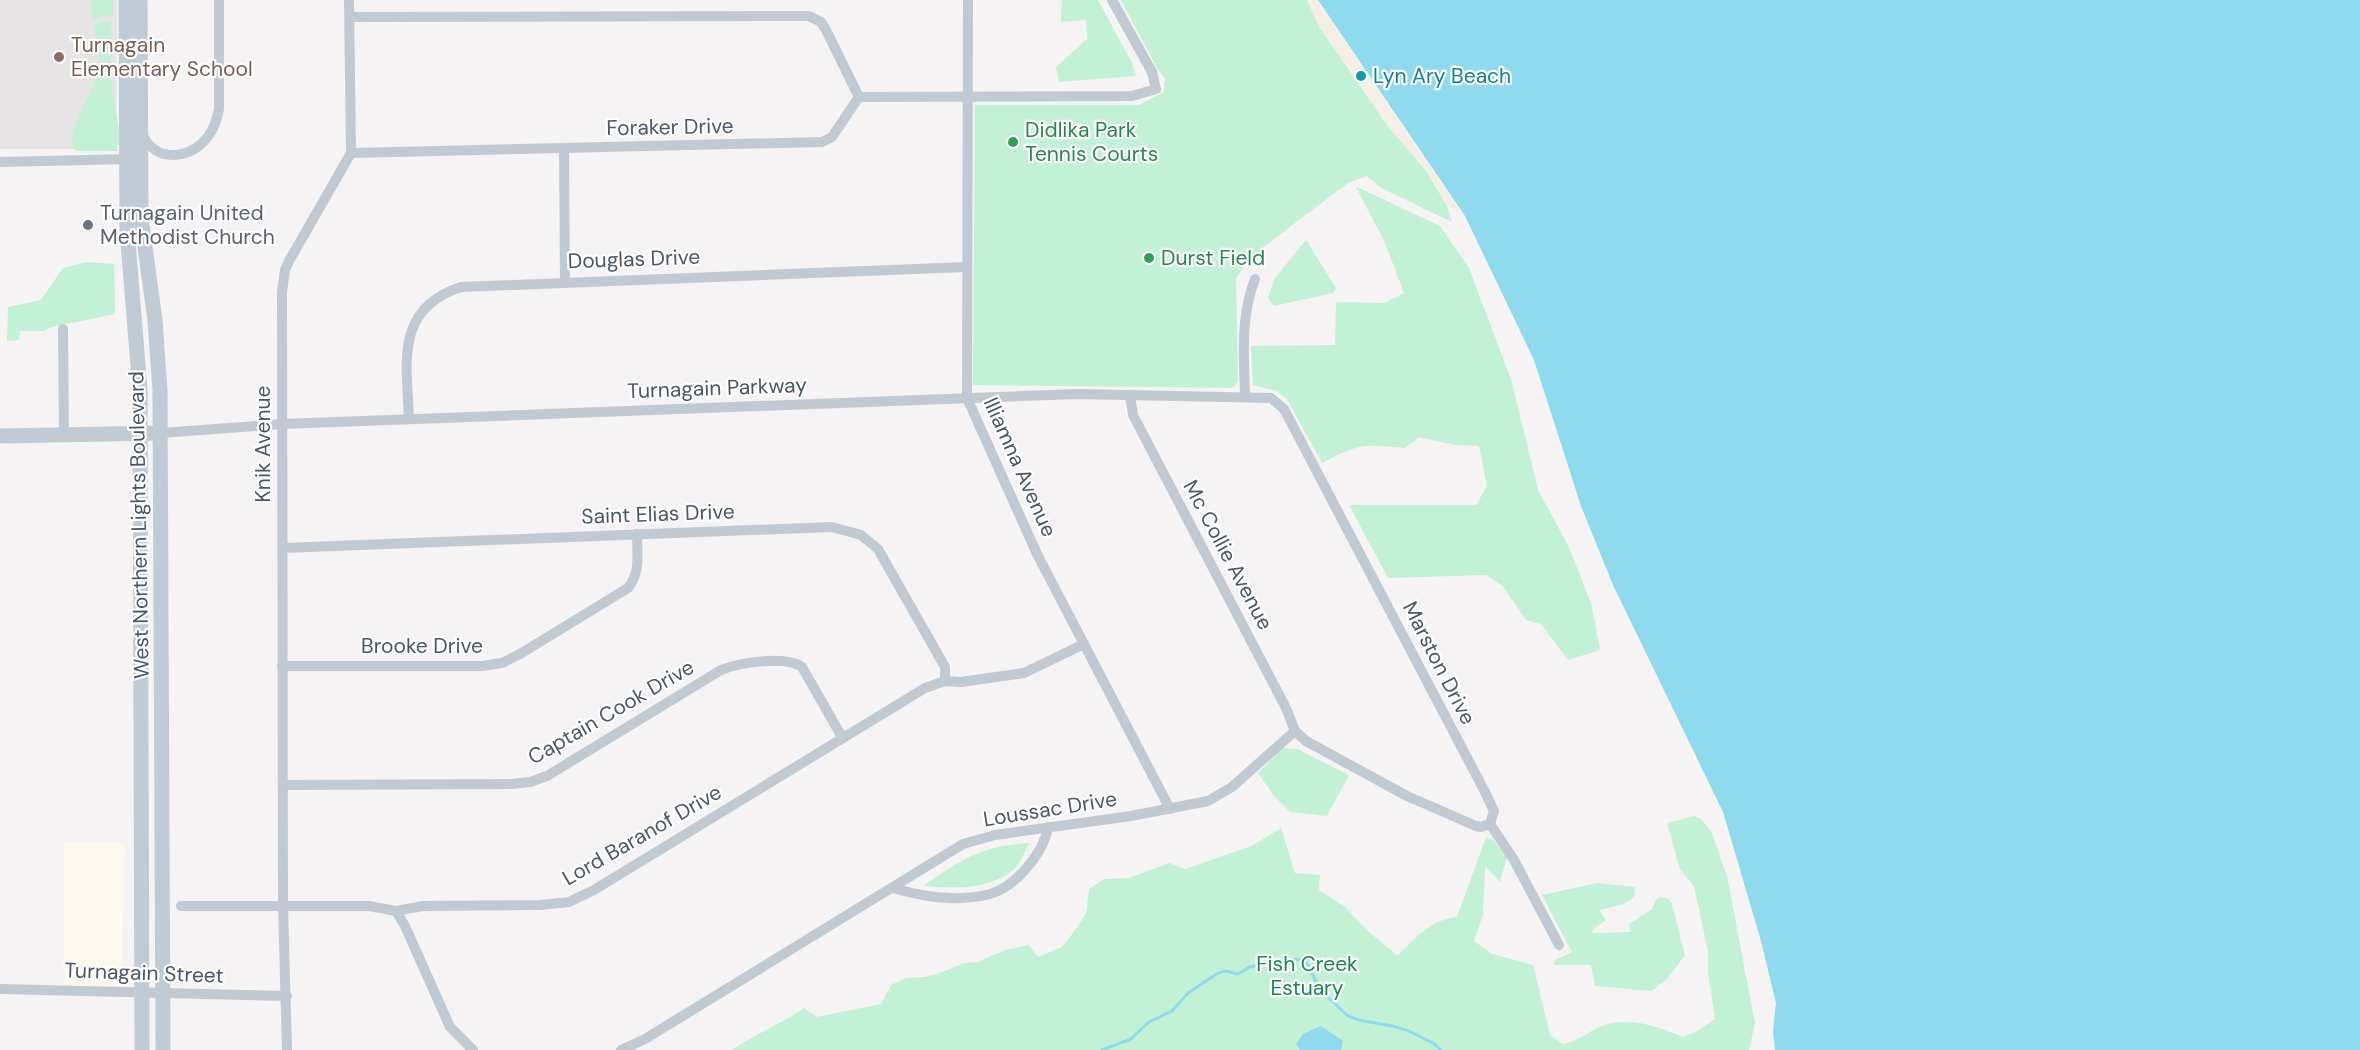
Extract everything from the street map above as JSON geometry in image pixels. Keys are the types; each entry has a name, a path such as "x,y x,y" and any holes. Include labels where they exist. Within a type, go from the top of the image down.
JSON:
{"main road":[{"name":"West Northern Lights Boulevard","path":"126,0 140,156 127,230 139,370 142,1050"},
{"name":"West Northern Lights Boulevard","path":"140,0 141,218 155,320 160,380 163,1050"},
{"path":"0,436 160,433"}],"street":[{"path":"0,162 188,153 208,137 219,109 219,0"},
{"path":"350,0 351,153"},
{"name":"Illiamna Avenue","path":"968,0 967,398 1018,515 1170,809"},
{"path":"350,17 809,16 821,22 826,30 859,97 1132,96 1156,89 1152,72 1112,0"},
{"name":"Foraker Drive","path":"351,153 822,142 832,137 859,97"},
{"path":"564,149 565,281"},
{"name":"Knik Avenue","path":"287,1050 282,666 282,292 285,270 295,249 351,153"},
{"name":"Douglas Drive","path":"409,419 406,349 408,340 417,319 432,302 450,290 461,287 565,281 967,267"},
{"path":"1245,396 1245,318 1256,279"},
{"path":"63,329 64,435"},
{"name":"Turnagain Parkway","path":"160,433 282,424 1077,394 1245,396 1275,400"},
{"name":"Mc Collie Avenue","path":"1131,396 1133,415 1286,708 1295,731"},
{"name":"Marston Drive","path":"1275,400 1287,414 1484,790 1494,811 1490,824 1514,860 1559,945"},
{"name":"Saint Elias Drive","path":"283,548 832,527 861,535 871,541 884,558 945,667 945,681"},
{"name":"Brooke Drive","path":"282,666 482,666 502,663 628,588 633,582 637,569 637,534"},
{"name":"Lord Baranof Drive","path":"181,906 369,906 396,911 423,906 540,905 569,902 594,890 925,688 945,681 961,682 1024,673 1084,644"},
{"name":"Captain Cook Drive","path":"283,784 530,782 547,776 721,670 743,663 784,661 797,663 802,667 843,737"},
{"path":"1295,731 1306,741 1407,796 1476,826 1490,824"},
{"name":"Loussac Drive","path":"621,1050 645,1039 963,844 995,835 1198,804 1222,794 1295,731"},
{"path":"893,888 921,896 975,896 998,891 1013,880 1038,854 1046,841 1048,826"},
{"path":"396,911 405,926 450,1027 473,1050"},
{"name":"Turnagain Street","path":"0,989 287,996"}],"shaded area":[{"name":"Turnagain Elementary School","path":"0,0 117,0 116,149 0,149"},
{"path":"64,843 125,843 122,985 64,984"}],"green space":[{"path":"90,0 113,0 113,14 93,19"},
{"path":"1062,0 1098,0 1132,63 1136,76 1059,82 1056,67 1087,39 1086,20 1061,22"},
{"path":"1121,0 1307,0 1320,28 1387,125 1427,172 1447,206 1452,222 1381,188 1367,176 1348,183 1295,223 1251,257 1236,278 1238,381 1233,388 973,385 975,105 1139,105 1164,92 1165,78 1158,70"},
{"path":"111,21 111,80 121,143 117,146 117,151 76,151 73,135 96,80 99,66 94,24"},
{"path":"1355,186 1440,226 1469,268 1512,382 1538,490 1569,547 1592,606 1600,650 1568,660 1541,624 1526,620 1503,586 1486,575 1388,578 1349,505 1476,505 1487,486 1479,446 1455,445 1419,437 1405,448 1362,446 1322,463 1287,399 1277,391 1253,385 1251,346 1335,345 1336,302 1384,303 1404,293 1384,240"},
{"path":"1306,240 1336,288 1333,293 1274,306 1268,298 1275,278"},
{"path":"86,262 114,264 115,314 52,327 44,331 20,331 19,340 7,341 8,307 41,300 63,268"},
{"path":"1283,748 1297,749 1349,775 1327,816 1290,812 1275,797 1258,773"},
{"name":"Fish Creek Estuary","path":"1694,816 1701,819 1711,831 1727,876 1755,1023 1749,1050 732,1050 804,1008 816,1017 881,1004 891,985 906,978 940,973 964,963 978,962 1005,950 1029,945 1038,957 1062,947 1086,914 1089,889 1104,879 1129,878 1169,863 1185,869 1252,846 1281,828 1295,873 1320,875 1319,890 1344,906 1368,931 1398,956 1417,936 1432,925 1457,917 1486,837 1492,839 1507,857 1500,882 1485,866 1483,915 1474,941 1492,954 1533,965 1550,1035 1563,1044 1605,1025 1625,1022 1655,1027 1683,1037 1715,1019 1708,972 1708,951 1694,886 1680,869 1667,823"},
{"path":"1029,843 1015,868 994,881 971,886 923,886 972,855 997,847"},
{"path":"1597,883 1635,887 1634,897 1624,904 1599,910 1606,920 1592,930 1593,933 1630,932 1629,924 1652,909 1655,901 1660,897 1667,898 1672,903 1685,955 1667,979 1652,991 1595,986 1591,965 1554,965 1555,960 1572,952 1542,895"}],"sand":[{"name":"Lyn Ary Beach","path":"1307,0 1317,0 1463,216 1447,206 1427,172 1387,125 1320,28"}],"water":[{"path":"1318,0 2360,0 2360,1050 1775,1050 1773,1031 1776,1003 1761,941 1723,812 1613,585 1581,506 1534,360 1465,216"},
{"path":"1321,1026 1343,1041 1341,1050 1300,1050 1296,1044 1303,1034"}],"waterway":[{"path":"1102,1050 1131,1039 1149,1022 1172,1011 1188,993 1218,973 1226,971 1238,974 1250,967 1287,959 1303,960 1330,999 1348,1016 1409,1031 1433,1043 1441,1050"}],"place":[{"name":"Turnagain Elementary School","path":"59,57"},
{"name":"Lyn Ary Beach","path":"1361,76"},
{"name":"Didlika Park Tennis Courts","path":"1013,142"},
{"name":"Turnagain United Methodist Church","path":"88,225"},
{"name":"Durst Field","path":"1149,258"}]}
